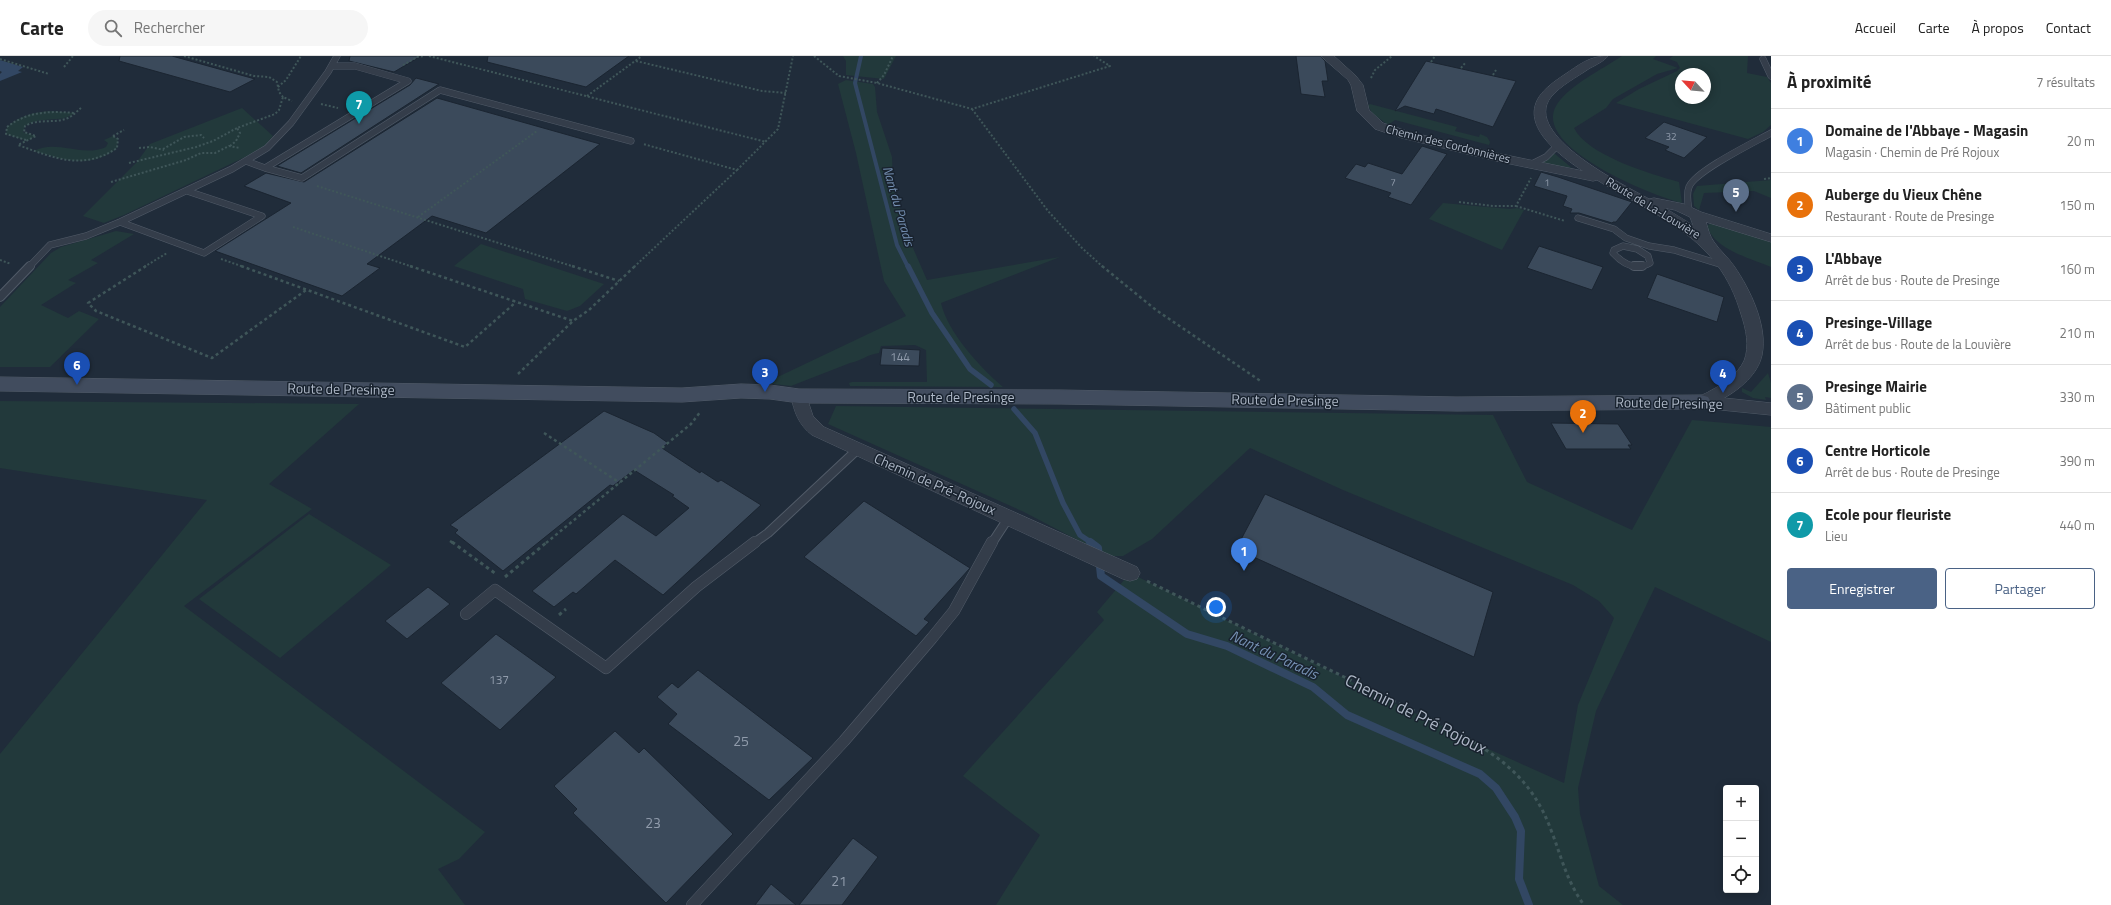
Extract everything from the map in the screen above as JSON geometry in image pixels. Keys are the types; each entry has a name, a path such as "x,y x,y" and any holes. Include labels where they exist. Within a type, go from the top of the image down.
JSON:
{"street":[{"path":"1327,56 1346,71 1356,83"},
{"name":"Route de La-Louvière","path":"1602,56 1566,81 1544,99 1540,112 1543,126 1557,146 1570,157 1707,242 1728,266 1750,316 1755,342 1754,356 1750,365 1723,393 1701,402"},
{"name":"Chemin des Cordonnières","path":"1356,83 1362,111 1379,126 1406,135 1606,180"},
{"path":"1641,200 1669,205 1771,238"},
{"path":"1693,213 1707,242"},
{"name":"Route de Presinge","path":"0,384 682,395 724,401 758,402 784,400 799,396 1536,404 1701,402 1771,409"},
{"name":"Chemin de Pré-Rojoux","path":"799,396 803,414 809,425 818,431 1130,573"}],"lane":[{"path":"0,297 50,245 86,236 120,222 187,192 246,161 267,148 281,135 305,104 332,66 337,56"},
{"path":"1763,59 1771,76"},
{"path":"266,168 408,81 355,66 332,66"},
{"path":"246,161 302,178 440,90 631,141"},
{"path":"1693,213 1687,194 1690,183 1707,170 1771,133"},
{"path":"1532,164 1546,157 1557,146"},
{"path":"120,222 204,253 262,216 187,192"},
{"path":"1578,218 1614,229 1638,246 1650,260 1647,265 1635,266 1628,264 1613,253 1617,247 1638,246 1674,250 1728,266"},
{"path":"466,614 495,590 606,668 696,587 768,533 858,449"},
{"path":"692,905 844,741 932,638 954,610 990,546 1009,517"}],"path":[{"path":"64,67 73,56"},
{"path":"184,56 254,76 269,77 275,80 279,94 294,102"},
{"path":"278,87 288,78 295,61 301,56"},
{"path":"417,57 424,56"},
{"path":"428,56 766,142"},
{"path":"587,96 642,56"},
{"path":"501,391 572,321 589,310 766,142 780,125 793,56"},
{"path":"814,56 836,74 848,78 877,83 972,109 1110,66 1094,56"},
{"path":"877,83 884,75 893,56"},
{"path":"1356,83 1371,79 1375,70 1392,56"},
{"path":"1431,62 1436,56"},
{"path":"0,59 49,74"},
{"path":"636,61 762,91 786,92"},
{"path":"1462,68 1466,62"},
{"path":"1493,75 1496,70"},
{"path":"129,163 168,153 185,151 206,144 237,128 275,114 279,110 283,97"},
{"path":"305,104 327,105 342,109"},
{"path":"81,108 68,118 38,120 29,123 25,126 24,132 36,136 18,145 68,161 84,162 113,151 119,142 113,136 124,130"},
{"path":"972,109 1056,219 1091,255 1158,312 1202,344 1268,386 1278,400"},
{"path":"27,141 6,134 7,127 19,118 38,112 75,113"},
{"path":"418,218 552,120"},
{"path":"111,182 128,179 154,169 186,160 201,153 220,151 229,146 238,137 240,133 237,128"},
{"path":"163,150 169,143 189,136 199,135 204,138"},
{"path":"631,141 736,170"},
{"path":"229,146 238,148"},
{"path":"139,148 150,147 163,150 168,153"},
{"path":"1459,202 1499,207 1516,206 1532,175 1532,164"},
{"path":"302,178 298,180 620,281"},
{"path":"1764,179 1771,178"},
{"path":"293,227 572,321"},
{"path":"181,245 88,303 96,311 212,358 306,290"},
{"path":"204,253 465,347 516,302"},
{"path":"450,541 502,579 691,424 697,417"},
{"path":"544,433 620,482"},
{"name":"Chemin de Pré Rojoux","path":"1130,573 1451,729 1484,747 1501,759 1529,786 1539,803 1549,822 1569,882 1584,905"}],"green space":[{"path":"843,56 896,56 884,79 846,75 846,61"},
{"path":"1622,56 1656,56 1653,59 1678,68 1657,74 1613,99 1606,108 1574,128 1581,138 1605,155 1636,169 1679,182 1682,203 1667,199 1624,181 1600,168 1579,154 1563,139 1554,124 1555,108 1567,93 1585,79"},
{"path":"1673,56 1748,56 1747,73 1767,77 1771,83 1771,125 1763,132 1748,139 1616,103 1639,89 1675,72 1675,104 1711,104 1711,68 1680,68 1677,62 1669,59"},
{"path":"846,80 873,84 875,87 877,112 892,157 893,183 909,239 927,280 1060,257 941,303 950,326 966,349 975,360 1003,387 850,386 849,383 852,382 927,382 926,350 915,345 881,346 879,353 791,386 765,383 906,316 884,281 856,153 838,84"},
{"path":"1370,104 1457,127 1455,131 1479,137 1480,134 1487,137 1490,142 1489,145 1395,120 1388,125 1372,113 1368,105"},
{"path":"242,108 273,136 262,149 124,215 104,223 83,216 137,162 150,144"},
{"path":"50,111 75,113 63,118 37,121 25,126 23,132 36,136 27,141 6,134 7,127 22,117 38,112"},
{"path":"113,136 118,139 117,148 107,155 87,161 76,161 34,151 52,147 88,151 97,150 106,147 108,143 104,140"},
{"path":"1553,153 1555,154 1572,168 1539,163"},
{"path":"1771,180 1771,198 1754,191 1704,193 1699,210 1694,206 1693,194 1697,186"},
{"path":"1443,203 1510,209 1517,208 1524,210 1502,250 1429,219"},
{"path":"1711,223 1771,240 1771,267 1725,247 1711,234 1707,226"},
{"path":"116,231 134,234 91,260 98,263 68,280 76,283 41,305 68,318 79,311 99,319 50,367 0,367 0,307 51,253 61,247"},
{"path":"481,244 604,284 580,306 567,311 525,299 523,289 454,266"},
{"path":"1768,373 1771,383 1771,398 1765,397 1766,400 1753,398 1742,392 1742,388 1751,392"},
{"path":"0,401 359,404 269,484 312,509 184,606 485,832 459,859 438,869 465,905 0,905 0,754 207,500 0,468"},
{"path":"836,406 1493,415 1527,482 1632,530 1692,420 1771,427 1771,642 1655,587 1596,711 1578,788 1580,814 1599,886 1623,905 996,905 1040,835 963,776 1104,620 1097,612 1130,573 1484,747 1564,783 1578,705 1614,618 1599,601 1573,585 1343,490 1250,448 1152,539 1123,556 1108,556 1024,512 828,424"},
{"path":"309,514 391,565 280,658 199,599"}],"water":[{"path":"0,60 23,67 18,71 22,72 0,81 0,74 2,72 0,71"}],"building":[{"path":"120,56 172,56 255,79 230,92 119,61"},
{"path":"350,56 421,56 394,72 349,61"},
{"path":"488,56 629,56 586,87 487,62"},
{"path":"1296,56 1320,56 1325,61 1328,81 1322,81 1325,97 1301,94"},
{"path":"1426,61 1516,81 1493,127 1436,109 1434,114 1405,106 1395,111"},
{"path":"416,78 439,84 301,173 277,166 410,85"},
{"path":"437,98 600,144 486,233 432,216 367,264 380,268 342,296 215,251 291,203 244,186 266,173 304,182"},
{"path":"1664,122 1707,137 1684,158 1665,150 1669,147 1645,138"},
{"path":"1422,146 1447,154 1411,205 1388,197 1391,193 1345,178 1356,164 1365,167 1368,163 1402,174"},
{"path":"1541,172 1632,202 1616,222 1612,223 1579,213 1570,213 1572,209 1563,206 1567,196 1534,186"},
{"path":"1539,246 1603,267 1592,290 1527,268"},
{"path":"1657,274 1724,297 1717,322 1647,298"},
{"path":"882,348 920,350 919,366 880,365"},
{"path":"604,411 654,433 668,443 662,448 700,473 701,471 718,482 721,480 761,505 663,595 615,560 576,594 573,592 554,607 532,591 623,514 656,536 689,508 672,496 674,495 634,470 613,486 610,485 503,571 455,533 458,530 450,525"},
{"path":"1551,423 1618,424 1632,445 1628,445 1631,449 1566,449"},
{"path":"1265,494 1493,592 1474,657 1236,549"},
{"path":"864,501 970,568 924,619 929,622 916,636 804,557"},
{"path":"428,587 450,604 407,639 385,621"},
{"path":"496,634 556,677 500,730 441,683"},
{"path":"698,670 813,758 769,800 668,724 677,714 657,697 672,683 678,688"},
{"path":"615,731 639,753 644,748 733,834 666,903 573,813 577,809 554,786"},
{"path":"853,838 878,857 842,905 799,905"},
{"path":"771,884 796,905 755,905"}],"waterway":[{"name":"Nant du Paradis","path":"861,56 855,83 897,245 908,267"},
{"name":"Nant du Paradis","path":"908,266 932,313 970,369 991,385"},
{"name":"Nant du Paradis","path":"1014,409 1035,433 1063,503 1080,535 1092,543"},
{"name":"Nant du Paradis","path":"1090,542 1098,548 1101,576 1187,634 1227,646 1313,687 1347,715 1480,774 1496,788 1515,817 1521,831 1519,879 1529,905"}],"place":[{"name":"Ecole pour fleuriste","path":"359,124"},
{"name":"Presinge Mairie","path":"1736,212"},
{"name":"Centre Horticole","path":"77,385"},
{"name":"L'Abbaye","path":"765,392"},
{"name":"Presinge-Village","path":"1723,393"},
{"name":"Auberge du Vieux Chêne","path":"1583,433"},
{"name":"Domaine de l'Abbaye - Magasin","path":"1244,571"}]}
